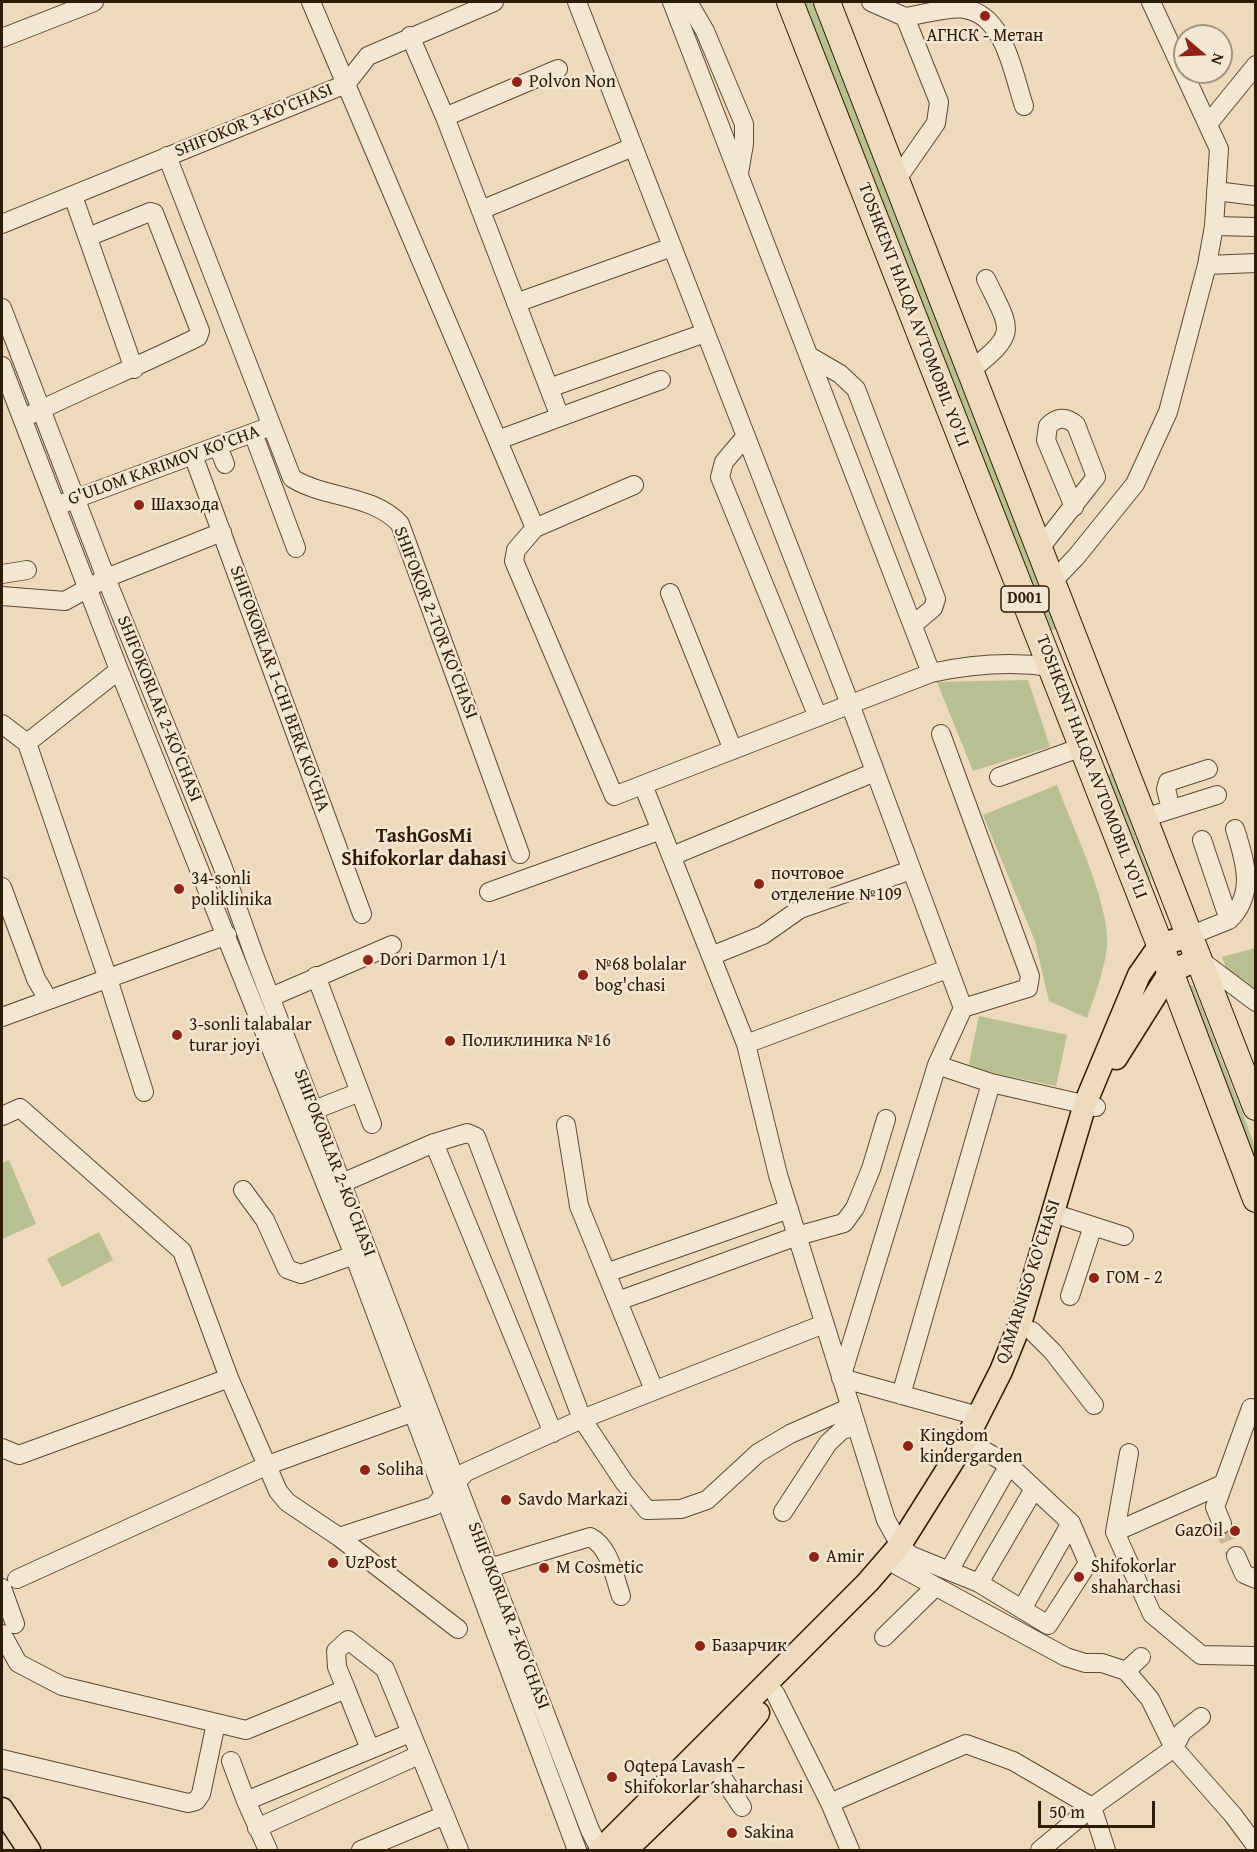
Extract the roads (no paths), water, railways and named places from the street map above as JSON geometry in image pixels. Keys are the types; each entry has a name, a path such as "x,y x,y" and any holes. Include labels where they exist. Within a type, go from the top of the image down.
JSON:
{"highway":[{"name":"TOSHKENT HALQA AVTOMOBIL YO'LI","path":"790,2 1052,667 1256,1199"},
{"name":"TOSHKENT HALQA AVTOMOBIL YO'LI","path":"827,2 1256,1107"},
{"path":"1052,667 1081,656"},
{"path":"1085,754 1118,751"}],"main road":[{"path":"1160,945 1194,948"},
{"name":"QAMARNISO KO'CHASI","path":"973,1443 978,1416 1020,1324 1090,1106 1139,975 1160,945"},
{"path":"1170,972 1194,948"},
{"name":"QAMARNISO KO'CHASI","path":"626,1851 714,1765 775,1693 899,1557 973,1443 1032,1331 1065,1217 1090,1106 1110,1068 1170,972"},
{"name":"QAMARNISO KO'CHASI","path":"600,1851 899,1557"},
{"path":"2,1809 29,1851"}],"street":[{"path":"2,38 94,2"},
{"path":"310,2 535,528"},
{"name":"SHIFOKOR 3-KO'CHASI","path":"2,224 346,84 368,56 460,8 494,2"},
{"path":"577,2 850,704 963,1008 937,1065 841,1378"},
{"path":"672,2 931,673"},
{"path":"688,2 705,31 744,124 744,144 738,173"},
{"path":"1053,581 1076,557 1135,484 1168,412 1207,265 1214,226 1219,149 1151,2"},
{"path":"879,3 905,17 964,8 983,15 999,32 1024,106"},
{"path":"897,179 936,123 939,102 905,17"},
{"path":"410,36 445,117 560,417"},
{"path":"1208,124 1256,65"},
{"path":"445,117 558,69"},
{"path":"481,210 633,147"},
{"name":"SHIFOKOR 2-TOR KO'CHASI","path":"166,156 292,478 376,507 391,514 400,524 520,854"},
{"path":"1216,191 1256,196"},
{"path":"73,196 134,369"},
{"path":"22,418 57,400 134,369 198,337 200,323 154,213 150,212 88,237"},
{"path":"1214,226 1256,227"},
{"path":"516,303 672,247"},
{"path":"1207,265 1256,263"},
{"path":"971,370 997,349 1006,338 1008,324 986,279"},
{"name":"SHIFOKORLAR 2-KO'CHASI","path":"2,308 6,332 41,409 106,578 222,865 315,1110 354,1255 420,1410 457,1481 600,1851"},
{"path":"549,388 705,333"},
{"path":"809,356 840,374 856,389 936,599 933,608 913,625"},
{"name":"SHIFOKORLAR 2-KO'CHASI","path":"2,366 119,670 227,935 334,1186 420,1410 443,1496 577,1851"},
{"path":"498,440 662,380"},
{"name":"G'ULOM KARIMOV KO'CHA","path":"57,506 271,426"},
{"path":"253,433 297,548"},
{"path":"746,436 724,462 720,477 818,717"},
{"path":"218,446 225,464"},
{"name":"SHIFOKORLAR 1-CHI BERK KO'CHA","path":"193,455 362,914"},
{"path":"634,485 535,528 516,550 514,561 614,796 931,673 971,664 1023,663 1052,667"},
{"path":"1040,548 1074,507"},
{"path":"3,590 65,601 106,578 222,532"},
{"path":"2,574 27,570"},
{"path":"670,593 733,750"},
{"path":"27,744 119,670"},
{"path":"2,724 27,744 108,979 144,1092"},
{"path":"941,734 1030,976 1028,988 963,1008"},
{"path":"999,777 1085,754"},
{"path":"1171,810 1166,789 1168,782 1208,768"},
{"path":"672,856 875,772"},
{"path":"643,784 746,1044 797,1236 899,1557 934,1588 1066,1657 1085,1663 1102,1663 1126,1671 1155,1707 1174,1748 1233,1815 1256,1845"},
{"path":"1144,818 1217,795"},
{"path":"1235,829 1247,868 1246,886 1239,910 1194,948 1256,1002"},
{"path":"489,892 661,830"},
{"path":"1202,840 1229,920"},
{"path":"711,956 763,935 800,909 911,870"},
{"path":"2,887 36,979 48,999"},
{"path":"2,998 10,1014 227,935"},
{"path":"271,997 392,945"},
{"path":"746,1044 947,969"},
{"path":"316,976 372,1124"},
{"path":"937,1065 991,1083 1090,1106"},
{"path":"901,1395 991,1083"},
{"path":"315,1110 360,1092"},
{"path":"2,1116 21,1108 182,1251 229,1378 278,1491 287,1502 339,1537 458,1629"},
{"path":"618,1301 797,1236 844,1223 855,1208 871,1170 886,1119"},
{"path":"566,1125 579,1206 654,1390"},
{"path":"334,1186 434,1143 467,1133 476,1137 582,1419 642,1506 652,1511 688,1508 707,1500 758,1453 790,1434 851,1407"},
{"path":"434,1143 553,1433"},
{"path":"243,1190 265,1220 287,1269 301,1274 354,1255"},
{"path":"606,1273 789,1209"},
{"path":"1065,1217 1124,1236"},
{"path":"1070,1296 1093,1226"},
{"path":"339,1537 416,1514 434,1506 466,1472 582,1419 824,1324"},
{"path":"1032,1331 1053,1352 1094,1405"},
{"path":"2,1448 19,1455 229,1378"},
{"path":"841,1378 978,1416"},
{"path":"1222,1524 1215,1507 1254,1409"},
{"path":"346,1689 246,1730 62,1686 18,1663 8,1629 9,1583 268,1465 420,1410"},
{"path":"783,1512 828,1443 842,1430 856,1426"},
{"path":"899,1557 950,1569 979,1583 1048,1625 1088,1563 1071,1523 1010,1465 973,1443"},
{"path":"1129,1453 1115,1533 1152,1614 1201,1655 1256,1656"},
{"path":"950,1569 1010,1465"},
{"path":"1115,1533 1223,1484"},
{"path":"979,1583 1034,1488"},
{"path":"1022,1609 1071,1523"},
{"path":"489,1568 590,1537 599,1542 605,1550 621,1596"},
{"path":"1236,1556 1244,1574 1256,1579"},
{"path":"884,1637 934,1588"},
{"path":"370,1749 337,1666 336,1651 348,1640 385,1669 459,1851"},
{"path":"1126,1671 1141,1657"},
{"path":"775,1693 830,1803 850,1851"},
{"path":"1040,1851 1092,1807 1174,1748 1182,1732 1201,1717"},
{"path":"2,1759 188,1803 196,1801 201,1794 216,1723"},
{"path":"246,1801 410,1733"},
{"path":"830,1803 966,1744 1012,1761 1092,1807 1106,1851"},
{"path":"257,1828 419,1755"},
{"path":"231,1761 267,1851"},
{"path":"714,1765 742,1807"},
{"path":"361,1851 445,1815"}],"tunnel":[{"path":"1222,1524 1236,1556"}],"place":[{"name":"АГНСК - Метан","path":"985,16"},
{"name":"Polvon Non","path":"517,82"},
{"name":"Шахзода","path":"139,505"},
{"name":"почтовое отделение №109","path":"759,884"},
{"name":"34-sonli poliklinika","path":"179,889"},
{"name":"Dori Darmon 1/1","path":"368,960"},
{"name":"№68 bolalar bog'chasi","path":"583,975"},
{"name":"3-sonli talabalar turar joyi","path":"177,1035"},
{"name":"Поликлиника №16","path":"450,1041"},
{"name":"ГОМ - 2","path":"1094,1278"},
{"name":"Kingdom kindergarden","path":"908,1446"},
{"name":"Soliha","path":"365,1470"},
{"name":"Savdo Markazi","path":"506,1500"},
{"name":"GazOil","path":"1235,1531"},
{"name":"Amir","path":"814,1557"},
{"name":"UzPost","path":"333,1563"},
{"name":"M Cosmetic","path":"544,1568"},
{"name":"Shifokorlar shaharchasi","path":"1079,1577"},
{"name":"Базарчик","path":"700,1646"},
{"name":"Oqtepa Lavash – Shifokorlar shaharchasi","path":"612,1777"},
{"name":"Sakina","path":"732,1833"}],"district":[{"name":"TashGosMi Shifokorlar dahasi","path":"424,848"}]}
